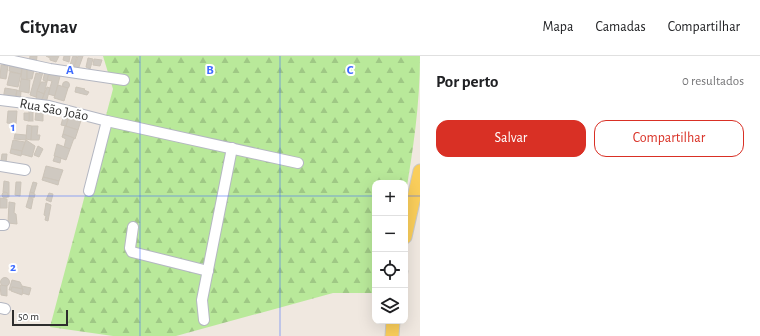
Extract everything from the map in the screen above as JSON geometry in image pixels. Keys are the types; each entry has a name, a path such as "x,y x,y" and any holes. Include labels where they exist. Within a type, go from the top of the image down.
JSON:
{"main road":[{"path":"408,224 420,171"},
{"path":"386,336 387,324"},
{"path":"392,336 393,324"}],"street":[{"path":"0,58 50,69 124,80"},
{"name":"Rua São João","path":"0,100 49,106 107,121 298,163"},
{"path":"89,191 107,121"},
{"path":"204,320 202,300 232,148"},
{"path":"0,166 25,170"},
{"path":"133,227 130,248 132,252 208,270"}],"green space":[{"path":"103,56 420,56 416,127 408,180 372,180 372,293 333,293 176,336 113,336 50,327 113,89"}],"building":[{"path":"30,56 37,56 36,65 29,64"},
{"path":"46,56 59,56 56,62 50,60 50,58"},
{"path":"64,56 70,56 69,62 63,60"},
{"path":"73,56 77,56 74,66 70,65"},
{"path":"78,56 83,56 78,71 73,70"},
{"path":"88,58 93,59 90,69 86,67"},
{"path":"94,59 102,60 100,66 93,65"},
{"path":"1,65 8,66 6,79 0,78"},
{"path":"10,65 22,68 21,74 9,71"},
{"path":"22,68 27,69 27,80 21,79"},
{"path":"27,69 34,70 32,79 27,79"},
{"path":"40,71 43,72 36,97 30,95 36,73 39,74"},
{"path":"45,71 49,73 47,82 43,80"},
{"path":"10,72 21,74 18,87 7,85"},
{"path":"49,73 60,76 55,96 48,94 52,81 47,80"},
{"path":"21,79 30,80 29,93 19,91"},
{"path":"41,82 47,82 44,94 37,91"},
{"path":"66,82 69,85 66,88 63,85"},
{"path":"58,85 68,88 64,101 54,98"},
{"path":"47,87 50,88 46,103 41,102"},
{"path":"76,87 85,89 84,90 89,92 87,95 75,92"},
{"path":"5,88 17,90 15,101 3,99"},
{"path":"17,90 21,92 20,101 15,101"},
{"path":"37,91 44,94 41,102 36,101"},
{"path":"8,111 17,111 16,124 7,123"},
{"path":"29,111 33,111 33,121 29,121"},
{"path":"36,111 43,112 43,121 35,120"},
{"path":"24,113 29,113 29,121 24,120"},
{"path":"64,114 69,115 66,126 61,125"},
{"path":"70,114 82,117 78,130 66,126"},
{"path":"27,125 32,126 31,140 26,139"},
{"path":"32,126 38,126 37,135 40,135 39,140 31,140"},
{"path":"65,126 78,130 75,139 63,134"},
{"path":"15,134 26,135 26,140 14,139"},
{"path":"63,134 74,138 70,149 64,147 66,139 62,137"},
{"path":"13,140 25,142 22,151 11,149"},
{"path":"26,140 35,146 32,157 21,154"},
{"path":"57,144 70,149 66,160 54,156"},
{"path":"38,146 43,149 39,157 34,155"},
{"path":"11,149 22,151 21,156 10,153"},
{"path":"2,154 7,154 6,162 1,161"},
{"path":"55,156 61,158 60,163 53,161"},
{"path":"46,166 63,170 59,181 43,177"},
{"path":"43,177 59,181 58,185 42,180"},
{"path":"4,181 9,182 9,197 7,197 7,193 3,192"},
{"path":"16,182 21,182 20,196 15,195"},
{"path":"33,182 37,183 34,193 30,192"},
{"path":"5,192 8,195 5,198 2,195"},
{"path":"30,192 35,194 34,198 29,197"},
{"path":"49,193 53,194 51,202 46,200"},
{"path":"29,197 33,199 31,209 26,207"},
{"path":"0,198 7,199 7,208 0,208"},
{"path":"9,202 15,203 14,213 16,214 17,224 8,223"},
{"path":"46,203 51,205 48,221 45,220 46,216 44,215"},
{"path":"5,277 10,282 5,287 0,282"},
{"path":"12,280 20,282 22,289 12,287 11,290 9,290"},
{"path":"0,285 7,286 7,296 1,295"},
{"path":"22,286 31,288 29,295 22,293"},
{"path":"12,287 23,289 22,295 11,291"}]}
